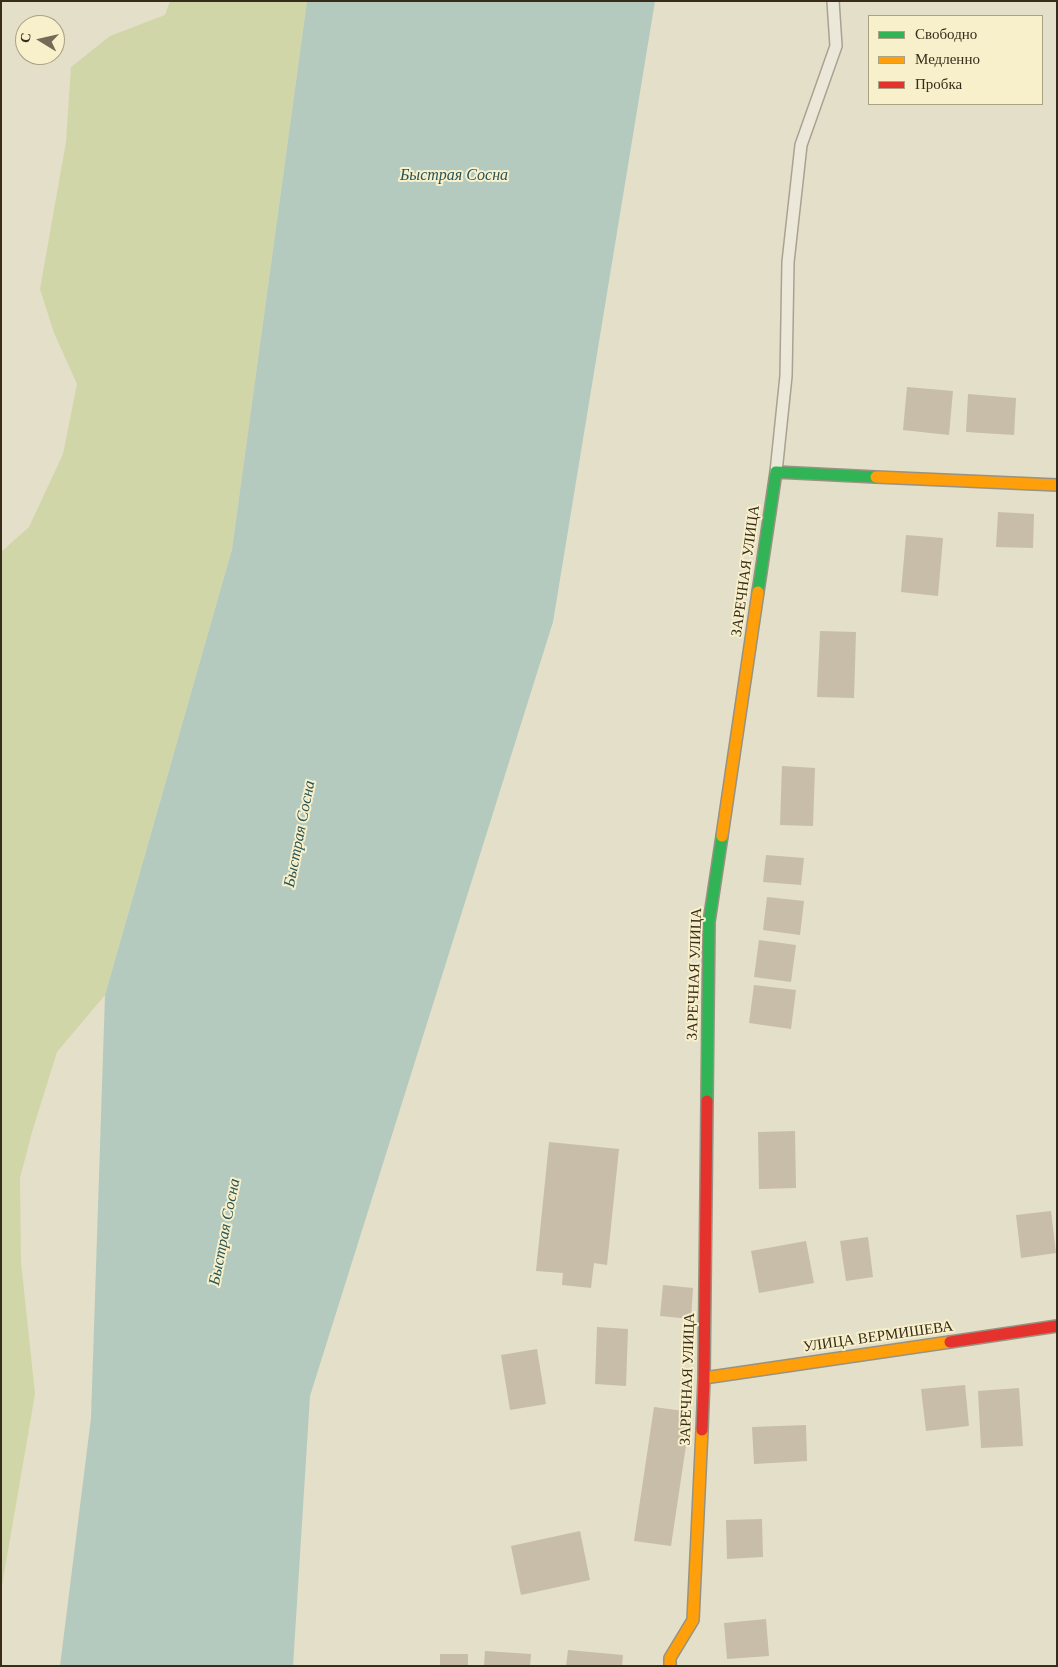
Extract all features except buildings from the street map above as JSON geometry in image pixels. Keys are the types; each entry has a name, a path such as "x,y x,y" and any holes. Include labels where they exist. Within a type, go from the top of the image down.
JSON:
{"street":[{"path":"776,472 1057,485"},
{"name":"ЗАРЕЧНАЯ УЛИЦА","path":"670,1666 670,1658 694,1620 704,1378 709,922 776,472"},
{"name":"УЛИЦА ВЕРМИШЕВА","path":"704,1378 1057,1326"}],"lane":[{"path":"776,472 786,376 788,262 801,145 836,46 833,1"}],"green space":[{"path":"170,1 307,1 232,549 105,995 57,1052 20,1178 21,1262 35,1394 1,1591 1,552 29,527 63,454 77,384 54,333 40,289 66,142 71,67 110,36 165,15"}],"water":[{"name":"Быстрая Сосна","path":"307,1 655,1 553,622 310,1396 293,1666 60,1666 91,1418 105,995 232,549"}],"traffic: fast":[{"path":"758,592 776,472 876,477"},
{"path":"707,1101 709,922 722,836"}],"traffic: slow":[{"path":"876,477 1057,485"},
{"path":"722,836 758,592"},
{"path":"704,1378 950,1342"},
{"path":"670,1666 670,1658 693,1620 702,1430"}],"traffic: jam":[{"path":"702,1430 707,1101"},
{"path":"950,1342 1057,1326"}]}
